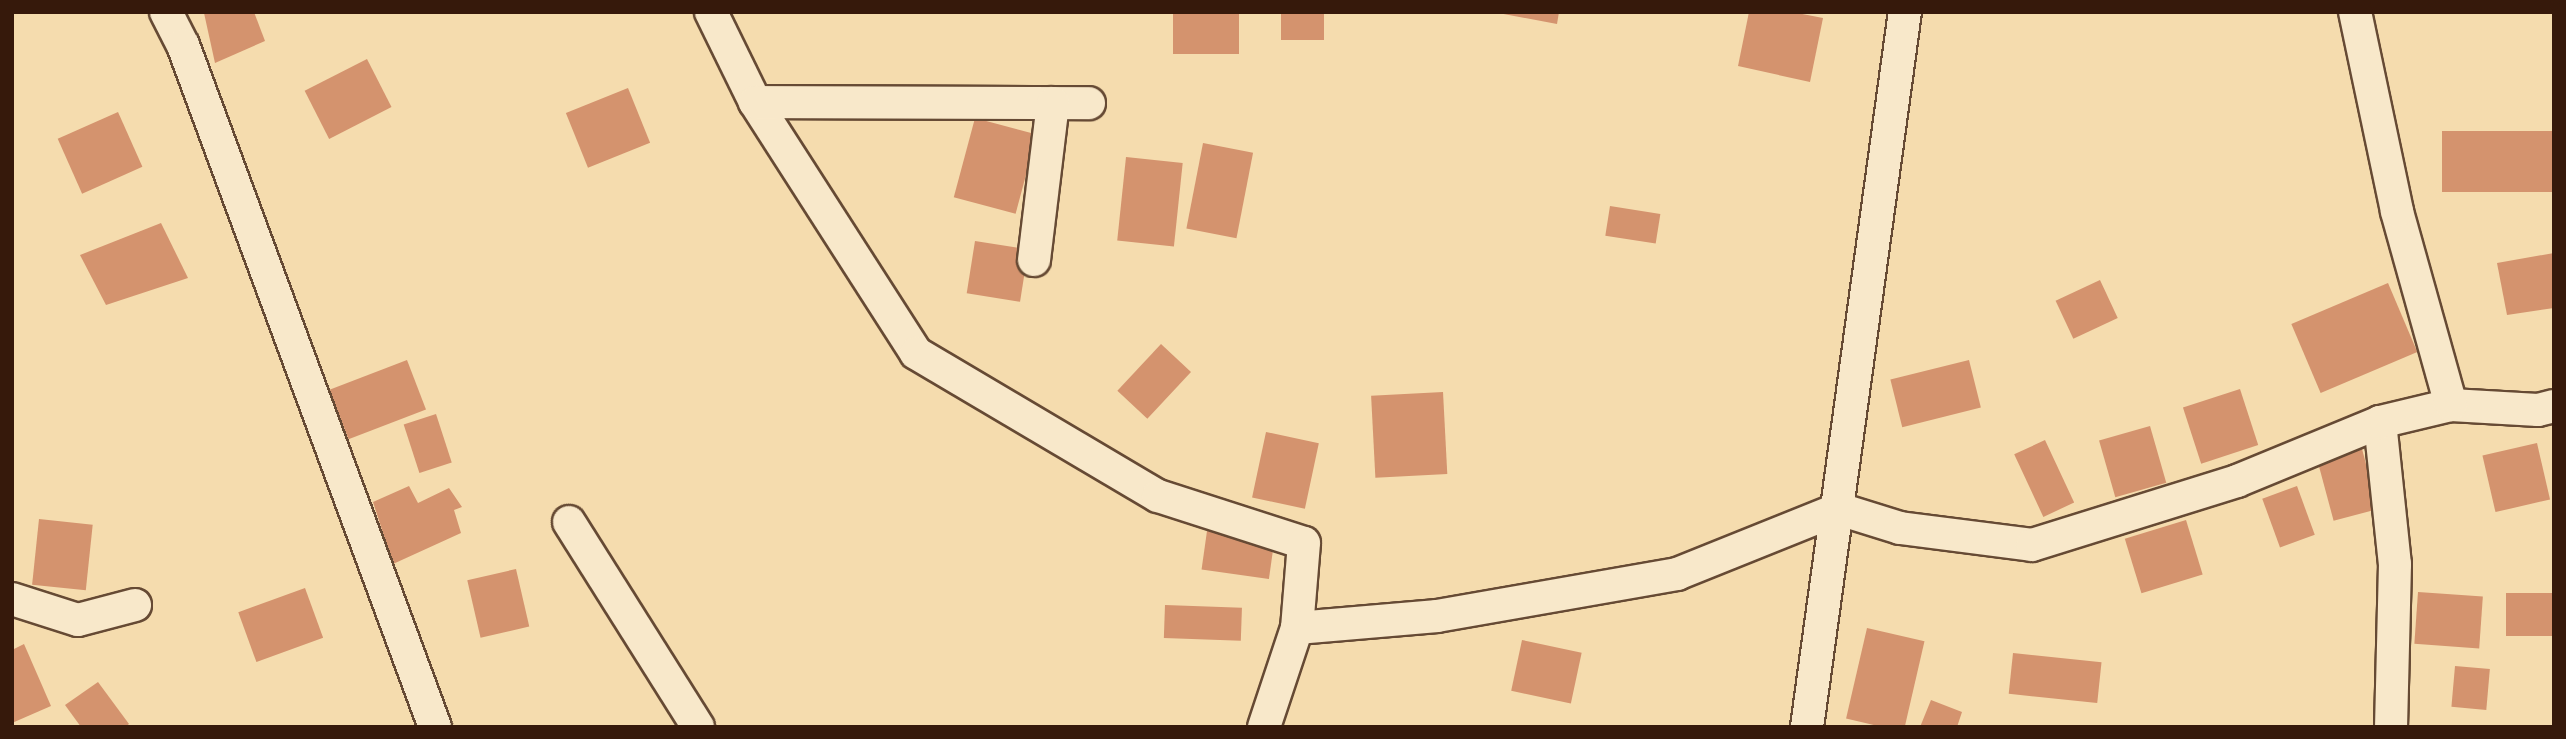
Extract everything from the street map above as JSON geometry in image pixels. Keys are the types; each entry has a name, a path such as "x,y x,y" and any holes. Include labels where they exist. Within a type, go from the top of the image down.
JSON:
{"street":[{"path":"166,12 183,45 435,727"},
{"path":"710,12 755,102 915,353 1158,496 1304,543 1297,628 1264,727"},
{"path":"1813,725 1905,12"},
{"path":"2355,12 2397,211 2451,405"},
{"path":"755,102 1089,103"},
{"path":"1034,260 1053,103"},
{"path":"1297,628 1437,617 1677,574 1839,509 1900,528 2032,545 2237,481 2380,422 2451,405 2538,410 2554,406"},
{"path":"2380,422 2395,565 2391,727"},
{"path":"569,522 698,727"},
{"path":"12,599 78,620 135,605"}],"building":[{"path":"254,12 265,41 215,63 204,13"},
{"path":"1173,12 1239,12 1239,54 1173,54"},
{"path":"1281,12 1324,12 1324,40 1281,40"},
{"path":"1493,12 1559,12 1557,24"},
{"path":"1749,12 1792,12 1823,18 1810,82 1738,66"},
{"path":"367,59 392,107 329,139 305,91"},
{"path":"628,88 650,143 588,168 566,113"},
{"path":"118,112 142,167 82,194 58,139"},
{"path":"975,118 1037,135 1016,214 954,197"},
{"path":"2442,131 2554,131 2554,192 2442,192"},
{"path":"1203,143 1253,153 1236,238 1186,228"},
{"path":"1126,157 1183,163 1174,246 1117,241"},
{"path":"1610,206 1660,214 1656,244 1605,236"},
{"path":"161,223 188,278 106,305 80,255"},
{"path":"975,241 1028,249 1020,302 967,293"},
{"path":"2554,253 2554,308 2507,315 2497,263"},
{"path":"2100,280 2118,318 2073,339 2056,301"},
{"path":"2388,283 2417,352 2321,393 2291,324"},
{"path":"1161,344 1191,372 1147,419 1117,391"},
{"path":"407,360 426,409 349,439 330,390"},
{"path":"1969,360 1981,408 1902,427 1890,380"},
{"path":"2240,389 2258,445 2201,464 2183,408"},
{"path":"1443,392 1447,474 1375,478 1371,396"},
{"path":"436,414 452,463 419,473 404,425"},
{"path":"2150,426 2166,483 2115,497 2099,441"},
{"path":"1266,432 1319,443 1305,509 1252,498"},
{"path":"2045,440 2074,503 2043,517 2014,454"},
{"path":"2537,443 2550,500 2495,512 2482,456"},
{"path":"2362,449 2378,509 2334,521 2318,461"},
{"path":"409,486 418,503 449,488 462,507 454,510 461,533 393,564 373,502"},
{"path":"2297,486 2315,535 2280,548 2262,499"},
{"path":"39,519 93,525 86,590 32,585"},
{"path":"2186,520 2203,575 2141,593 2125,539"},
{"path":"1207,531 1274,540 1269,579 1202,570"},
{"path":"516,569 529,626 481,638 467,580"},
{"path":"305,588 323,638 256,662 238,612"},
{"path":"2418,592 2483,597 2479,648 2414,644"},
{"path":"2506,593 2554,593 2554,636 2506,636"},
{"path":"1165,605 1242,608 1241,641 1164,638"},
{"path":"1867,628 1924,641 1905,727 1882,727 1846,719"},
{"path":"1522,640 1582,653 1571,704 1511,691"},
{"path":"24,644 51,706 12,723 12,650"},
{"path":"2013,653 2102,662 2097,703 2009,694"},
{"path":"2455,666 2490,669 2486,710 2451,707"},
{"path":"98,682 129,724 125,727 81,727 65,705"},
{"path":"1931,700 1962,712 1957,727 1920,727"}]}
